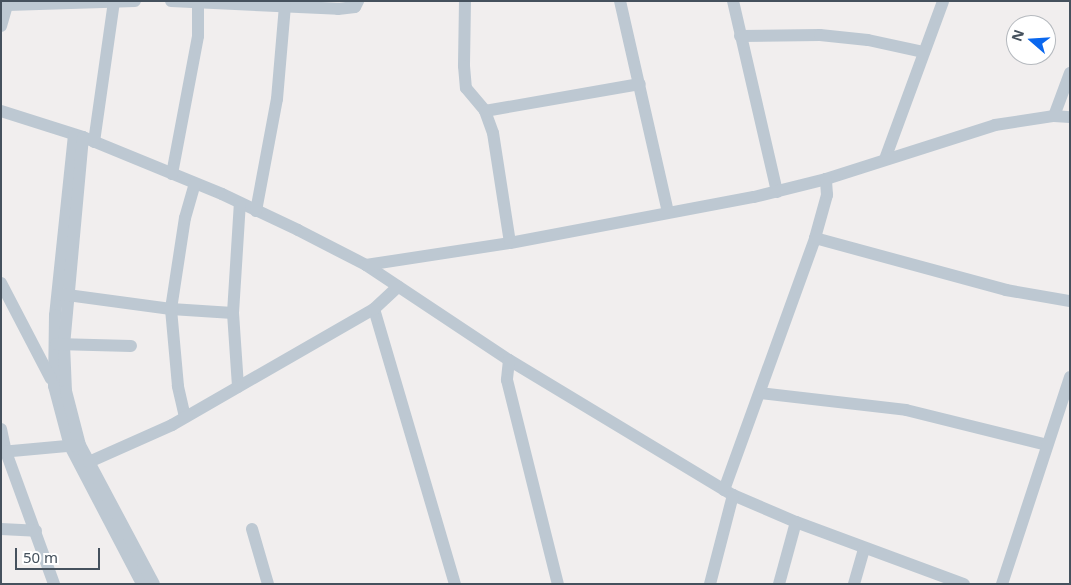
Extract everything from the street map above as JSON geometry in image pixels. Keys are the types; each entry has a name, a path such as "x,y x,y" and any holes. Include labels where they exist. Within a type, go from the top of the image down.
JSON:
{"street":[{"path":"2,21 8,3 135,1"},
{"path":"171,1 237,2 349,8 355,7 358,1"},
{"path":"465,1 464,66 466,88 485,111 497,151 510,243"},
{"path":"620,1 668,212"},
{"path":"732,1 777,192"},
{"path":"885,159 923,52 944,1"},
{"path":"54,386 62,294 83,138 114,2"},
{"path":"172,174 198,36 198,2"},
{"path":"256,211 290,5"},
{"path":"740,36 820,35 868,40 923,52"},
{"path":"1054,116 1070,73"},
{"path":"485,111 640,84"},
{"path":"1,111 83,138 240,203 366,265 509,360 729,492 796,522 864,548 926,578 964,584"},
{"path":"366,265 510,243 777,192 826,179 995,125 1054,116 1070,118"},
{"path":"710,584 729,492 760,393 815,238 826,195 826,179"},
{"path":"185,417 178,386 171,309 185,218 196,184"},
{"path":"238,387 233,313 240,203"},
{"path":"815,238 1006,290 1070,300"},
{"path":"1,283 54,386 75,446 142,584"},
{"path":"89,462 139,442 238,387 374,309 398,287"},
{"path":"62,294 171,309 233,313"},
{"path":"374,309 455,584"},
{"path":"59,344 131,346"},
{"path":"59,344 75,446 89,462 154,584"},
{"path":"509,360 507,380 558,584"},
{"path":"1002,584 1070,377"},
{"path":"760,393 906,410 1047,445"},
{"path":"1,429 3,452 36,530 54,584"},
{"path":"3,452 75,446"},
{"path":"779,584 796,522"},
{"path":"1,529 36,530"},
{"path":"252,529 268,584"},
{"path":"854,584 864,548"}]}
